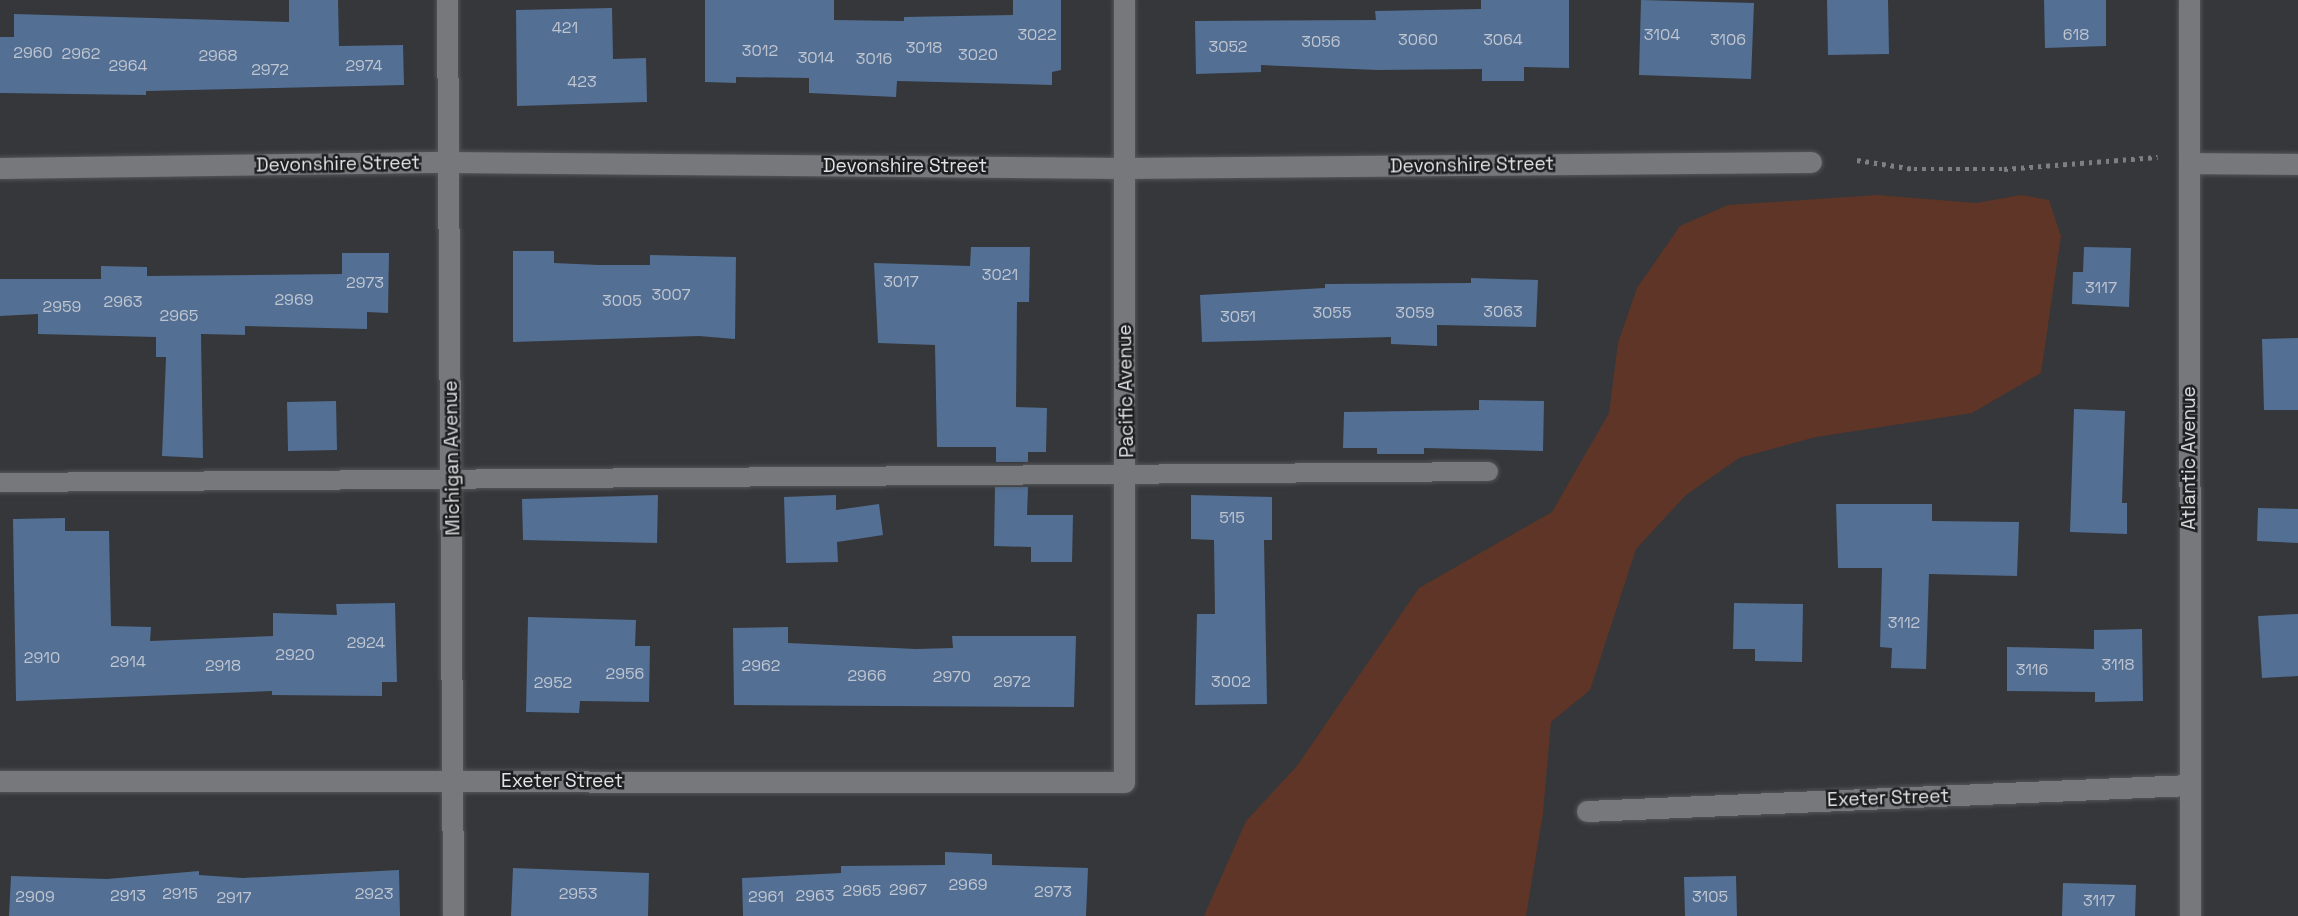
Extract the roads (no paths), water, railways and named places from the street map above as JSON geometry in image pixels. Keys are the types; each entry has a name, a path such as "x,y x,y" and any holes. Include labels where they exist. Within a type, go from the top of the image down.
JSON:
{"street":[{"name":"Michigan Avenue","path":"447,0 453,480 453,916"},
{"name":"Pacific Avenue","path":"1124,0 1124,782"},
{"name":"Atlantic Avenue","path":"2189,0 2190,916"},
{"name":"Devonshire Street","path":"0,169 448,162 1124,168 1811,162"},
{"path":"2189,163 2298,164"},
{"name":"Exeter Street","path":"0,781 1124,782"},
{"name":"Exeter Street","path":"1587,811 2189,785"}],"lane":[{"path":"0,482 1126,477 1488,471"}]}
